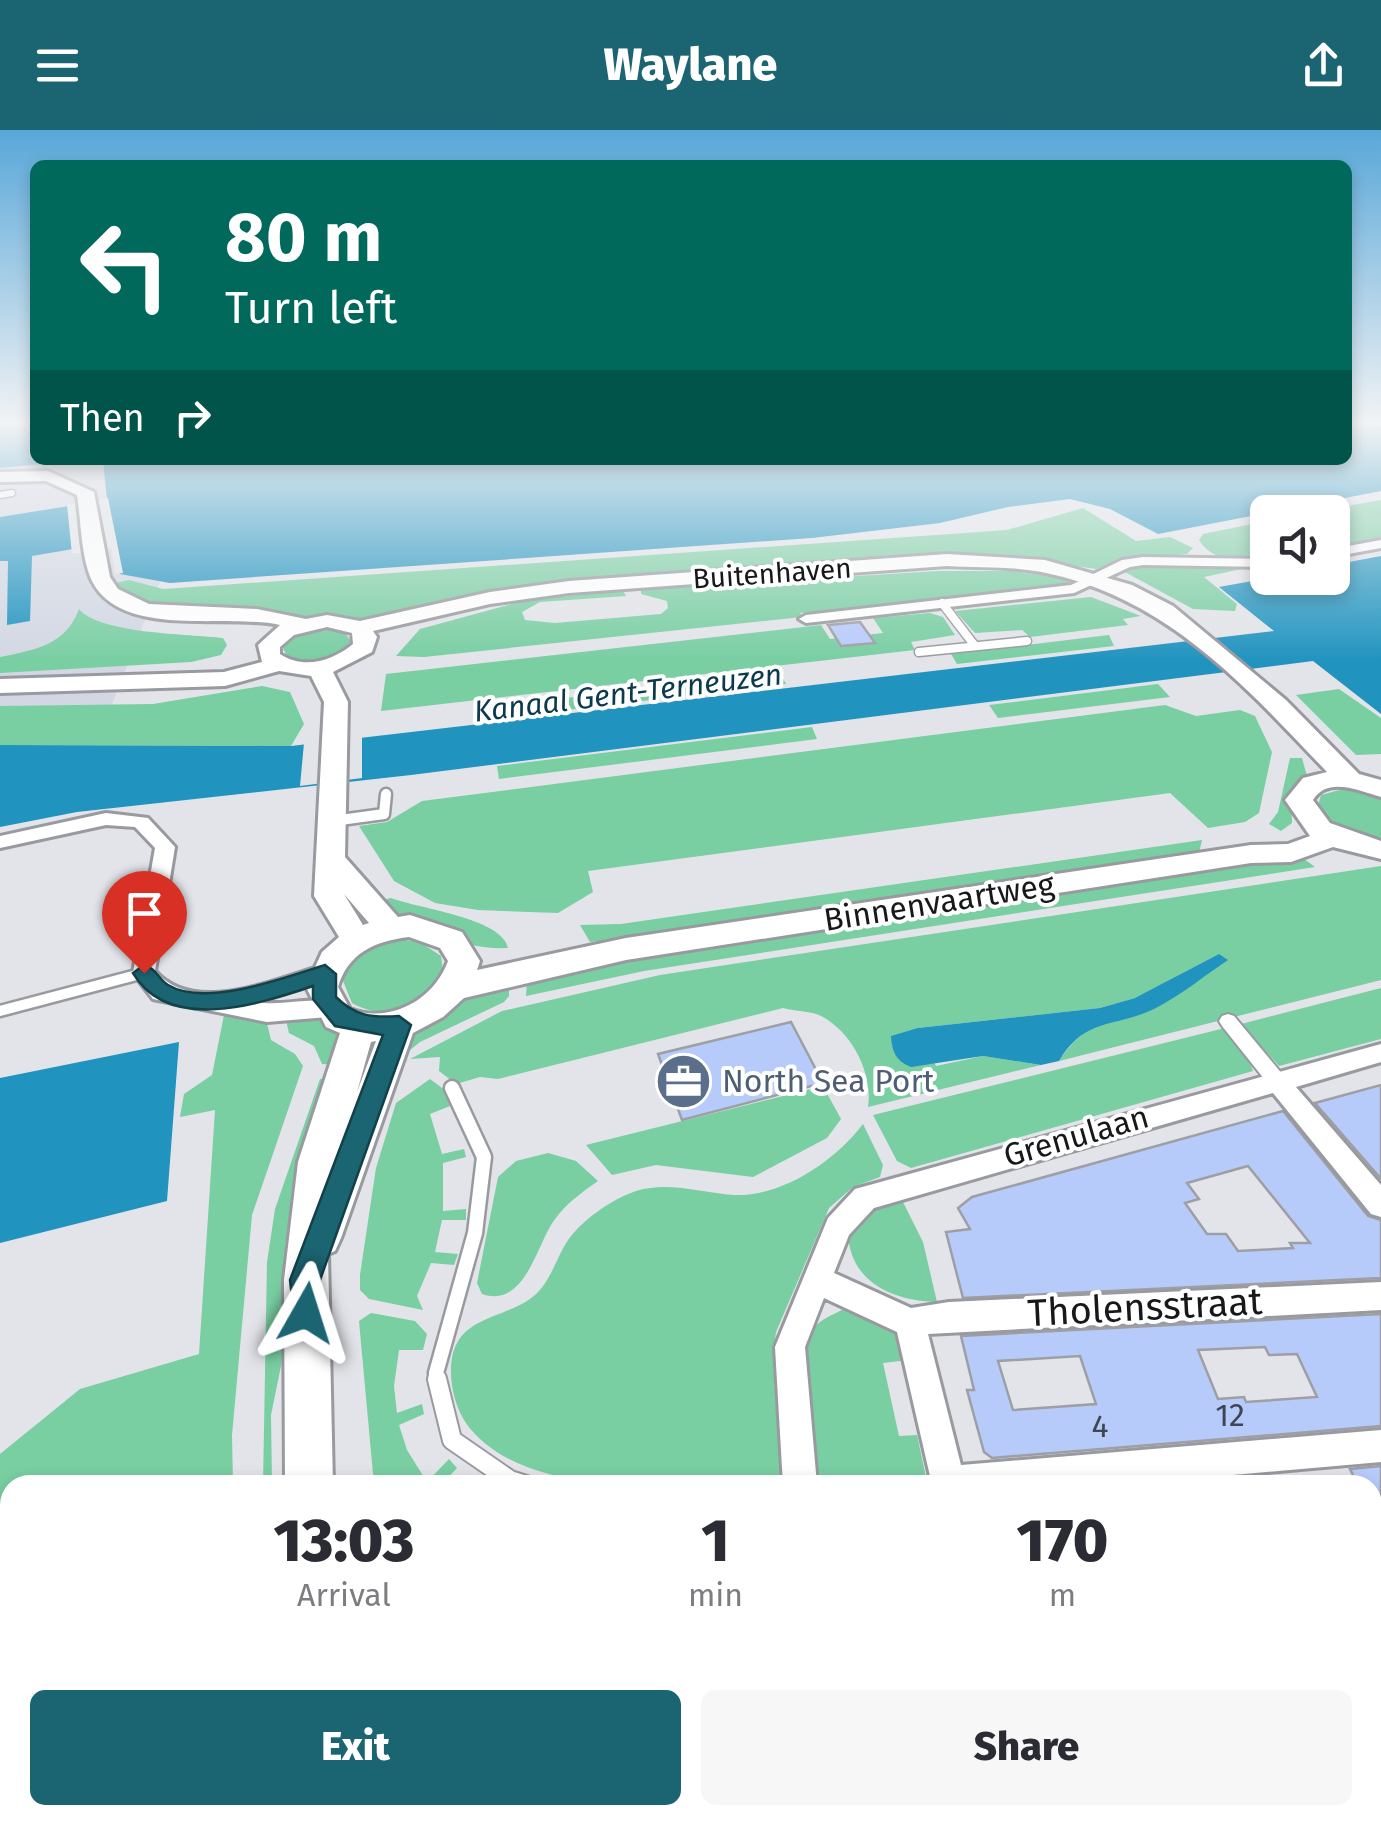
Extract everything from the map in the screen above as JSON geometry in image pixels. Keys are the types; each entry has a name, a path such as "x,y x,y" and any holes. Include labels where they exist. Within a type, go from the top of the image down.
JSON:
{"main road":[{"path":"0,686 225,679 274,660 319,668 359,652 363,632 337,621 293,628 232,616 128,606 104,590 88,504"},
{"name":"Buitenhaven","path":"363,632 446,610 559,588 947,560 1024,563 1098,580 1152,602 1239,670 1350,780"},
{"path":"274,660 270,645 293,628"},
{"path":"344,661 348,682 336,702 327,855 329,896 356,939"},
{"path":"319,668 336,702"},
{"name":"Buitenhaven","path":"1299,732 1300,746 1321,781"},
{"path":"1381,789 1350,780 1321,781 1305,788 1299,800 1323,830 1381,850"},
{"name":"Binnenvaartweg","path":"459,972 1250,854 1292,853 1323,830"},
{"path":"327,855 390,928"},
{"path":"390,928 428,929 444,935 459,972 433,1010 399,1025 346,1018 325,999 325,974 342,949 356,939 390,928"},
{"path":"309,1475 305,1280 317,1162 346,1018"},
{"path":"305,1280 399,1025"}],"street":[{"path":"1350,550 1381,544"},
{"path":"806,619 1054,592 1098,580 1127,563 1250,563"},
{"path":"0,842 106,819 142,822 165,847 144,973 161,993 267,1013 312,1008 346,1018"},
{"path":"208,1002 277,990 325,974"},
{"path":"1228,1021 1381,1206"},
{"name":"Grenulaan","path":"799,1475 790,1347 838,1227 866,1198 1381,1052"},
{"path":"816,1280 910,1322 947,1475"},
{"name":"Tholensstraat","path":"910,1322 949,1316 1381,1296"},
{"path":"1051,1475 1381,1446"}],"lane":[{"path":"942,603 975,646"},
{"path":"919,652 1028,641"},
{"path":"328,821 384,814 386,794"},
{"path":"0,1010 144,973"},
{"path":"452,1088 484,1158 476,1233 436,1373 452,1440 503,1475"}],"shaded area":[{"path":"0,504 140,504 164,571 77,794 0,803"}],"green space":[{"path":"1381,504 1381,540 1350,546 1350,506"},
{"path":"1083,508 1136,541 1170,537 1193,548 1187,554 1120,560 1096,569 1021,558 952,556 525,588 359,620 163,607 130,600 111,584 129,580 163,589 1007,530"},
{"path":"1250,524 1250,560 1212,553 1199,540 1203,534"},
{"path":"1168,563 1246,568 1204,577 1237,604 1235,611 1193,609 1123,571"},
{"path":"939,571 1014,571 1071,579 1067,585 800,613 802,617 424,657 396,656 420,629 523,601 623,590 626,596 540,602 522,612 525,620 555,623 661,614 668,608 667,601 641,594 641,589"},
{"path":"1091,597 1141,616 1123,619 1128,625 1030,637 1022,630 975,633 955,611"},
{"path":"79,609 105,624 223,638 227,645 221,655 191,662 0,673 0,657 58,638"},
{"path":"930,613 943,617 955,635 911,642 915,650 381,711 386,674 821,625 830,639 883,633 873,618"},
{"path":"317,628 344,631 352,643 321,660 287,655 283,649 291,638"},
{"path":"1109,635 1114,646 957,664 951,654"},
{"path":"780,673 786,684 507,717 505,705"},
{"path":"1158,684 1170,697 998,718 989,705"},
{"path":"262,686 290,692 304,724 291,746 0,745 0,706 153,704"},
{"path":"1339,689 1381,718 1381,754 1356,755 1296,695"},
{"path":"1165,705 1196,716 1240,710 1255,716 1272,752 1259,813 1245,822 1208,828 1170,793 588,871 593,892 558,913 478,910 435,903 394,881 359,826 387,822 422,801"},
{"path":"812,727 817,739 499,779 497,766"},
{"path":"1290,758 1302,758 1307,776 1291,788 1292,823 1281,831 1269,824 1278,812"},
{"path":"1343,789 1381,798 1381,841 1333,827 1317,809 1321,795"},
{"path":"1202,840 1199,853 645,936 590,942 580,925 621,924"},
{"path":"1300,856 1315,867 644,971 526,996 527,981 590,965"},
{"path":"1381,866 1381,980 1059,1061 1089,1029 1154,988 1100,1008 918,1028 936,1066 983,1056 1041,1065 868,1107 864,1069 852,1044 834,1024 818,1015 783,1008 498,1079 480,1077 456,1084 439,1071 440,1057 410,1059 502,1011 660,975"},
{"path":"391,898 476,922 491,929 508,948 438,936 375,902"},
{"path":"405,940 420,942 441,956 444,977 435,988 403,1009 378,1012 352,1003 343,981 353,963 376,947"},
{"path":"509,982 509,996 504,1002 420,1042 400,1058 408,1043 432,1018 461,1000"},
{"path":"1381,988 1381,1039 1279,1066 1241,1024"},
{"path":"224,1015 266,1019 271,1040 295,1054 303,1066 252,1215 232,1435 233,1475 0,1475 0,1454 80,1389 199,1354 215,1110 180,1117 184,1094 212,1075"},
{"path":"285,1016 322,1018 337,1031 338,1065 322,1064 314,1046 289,1033"},
{"path":"1229,1027 1244,1045 1253,1071 911,1168 897,1161 873,1115"},
{"path":"334,1078 293,1198 285,1247 283,1356 271,1415 272,1475 263,1475 267,1262 275,1209 320,1079"},
{"path":"430,1079 446,1091 450,1106 430,1114 442,1154 464,1149 466,1157 443,1163 443,1211 466,1209 466,1220 442,1220 435,1252 458,1254 454,1265 431,1263 417,1296 423,1310 369,1299 360,1290 360,1275 376,1168 396,1103"},
{"path":"823,1086 841,1119 827,1138 753,1177 656,1165 612,1175 586,1145"},
{"path":"863,1124 883,1165 880,1177 853,1187 829,1208 776,1332 773,1354 780,1475 557,1475 527,1467 492,1449 466,1423 452,1384 451,1362 457,1343 473,1326 539,1291 571,1236 596,1212 649,1188 734,1195 770,1190 806,1174"},
{"path":"548,1153 576,1161 598,1181 555,1219 520,1283 497,1296 482,1294 477,1283 498,1177 516,1161"},
{"path":"901,1198 923,1242 937,1302 905,1298 878,1286 857,1266 851,1252 848,1235 871,1209"},
{"path":"842,1310 867,1314 884,1323 898,1338 908,1360 883,1363 899,1436 917,1435 926,1475 817,1475 805,1364 810,1334 824,1319"},
{"path":"371,1313 415,1321 427,1334 423,1350 399,1350 394,1386 397,1413 422,1404 424,1414 399,1425 407,1450 423,1475 373,1475 359,1321"},
{"path":"449,1459 457,1468 450,1475 434,1475"}],"water":[{"path":"81,504 1030,504 940,523 812,538 170,583 120,574 114,542 32,556 30,621 7,625 8,561 0,561 0,517"},
{"path":"1090,504 1250,504 1250,516 1158,534 1110,509"},
{"path":"1381,556 1381,714 1313,661 411,775 77,812 0,827 0,745 291,746 1274,631 1219,587 1250,581 1250,595 1350,595 1350,562"},
{"path":"1219,954 1228,960 1183,992 1140,1015 1090,1030 1059,1061 1041,1065 983,1056 911,1067 898,1059 892,1047 891,1036 918,1028 1100,1008 1135,998"},
{"path":"179,1042 167,1201 0,1243 0,1078"}],"pier":[{"path":"109,504 123,573 115,574 111,548 72,554 67,505"},
{"path":"362,736 362,778 300,786 304,743"}],"building":[{"path":"860,622 875,643 841,646 828,625"},
{"path":"791,1022 823,1083 682,1120 658,1054"},
{"path":"1381,1085 1381,1179 1315,1103"},
{"path":"1283,1111 1368,1216 1381,1220 1381,1278 963,1298 946,1232 970,1229 958,1208 972,1197","holes":["1248,1166 1310,1243 1290,1243 1293,1248 1238,1251 1226,1234 1207,1234 1185,1203 1199,1199 1187,1183"]},
{"path":"1381,1314 1381,1426 992,1458 984,1452 967,1390 974,1390 961,1336","holes":["1265,1347 1269,1355 1297,1354 1317,1397 1246,1402 1244,1397 1218,1399 1198,1350","1080,1356 1096,1404 1013,1410 998,1361"]},
{"path":"1381,1466 1381,1475 1353,1475 1350,1469"}],"place":[{"name":"North Sea Port","path":"683,1081"}],"route":[{"path":"144,973 161,993 208,1002 277,990 325,974 325,999 344,1019 359,1025 399,1025 378,1072 348,1168 305,1280 306,1313"}],"water label":[{"name":"Kanaal Gent-Terneuzen","path":"628,693"}]}
